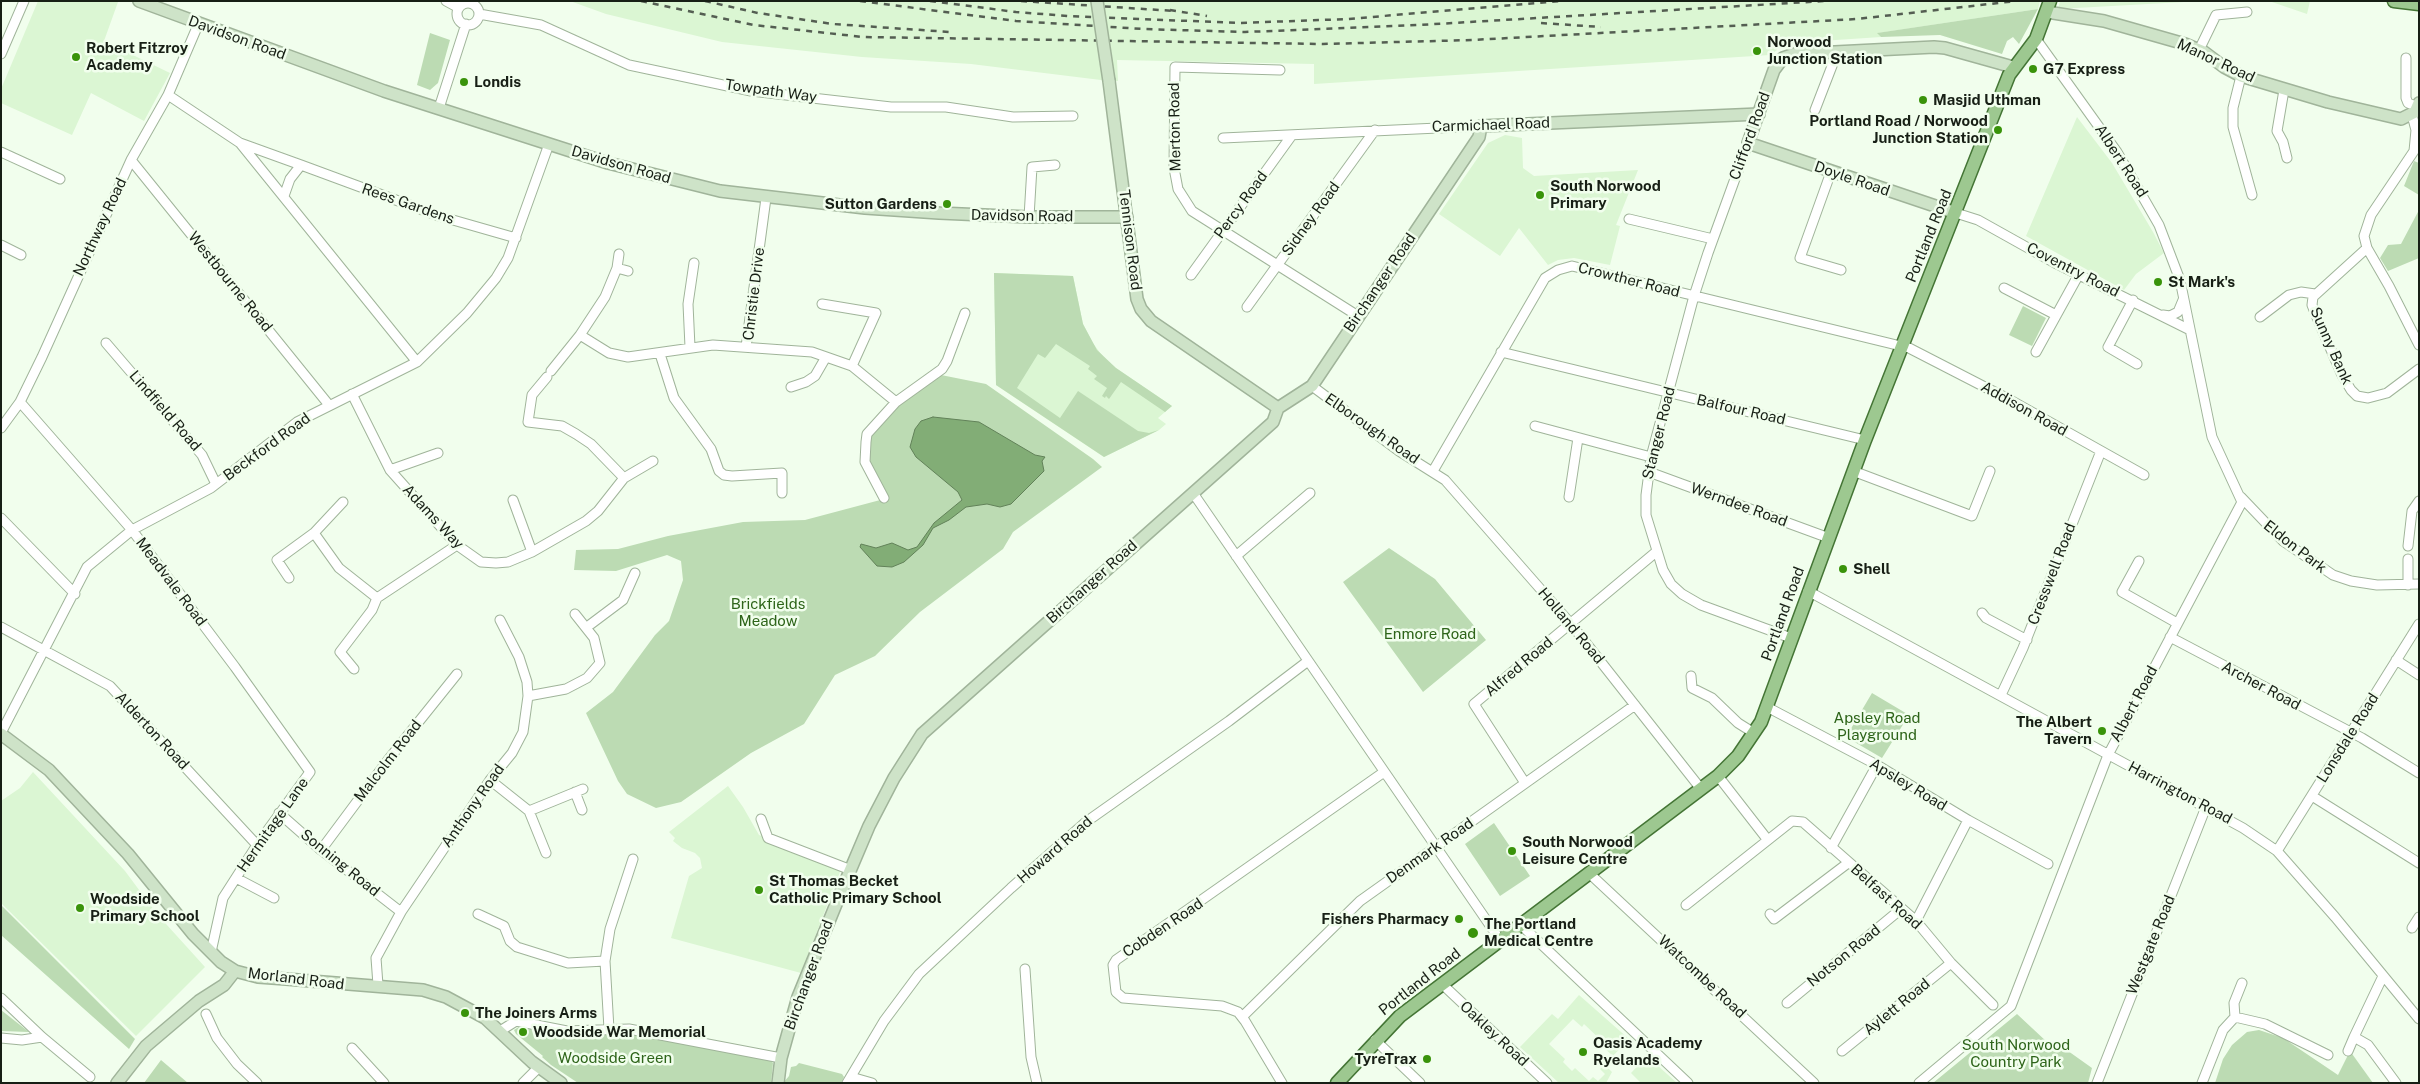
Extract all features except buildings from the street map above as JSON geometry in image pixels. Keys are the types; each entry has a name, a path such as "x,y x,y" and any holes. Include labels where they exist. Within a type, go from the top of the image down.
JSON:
{"main road":[{"path":"2394,1 2419,4"},
{"name":"Portland Road","path":"1337,1083 1375,1040 1400,1016 1718,776 1738,756 1762,722 1808,591 1865,440 2013,68 2036,39 2049,6"}],"street":[{"path":"1,54 24,1"},
{"name":"Davidson Road","path":"139,1 198,25 384,91 654,176 720,191 766,198 897,210 1029,217 1126,217"},
{"path":"446,1 459,8"},
{"name":"Tennison Road","path":"1097,1 1137,299 1144,315 1278,408"},
{"path":"471,2 477,8 479,14 475,22 466,24 458,18 459,8 471,2"},
{"name":"Manor Road","path":"2049,6 2199,50 2241,76 2284,90 2394,118 2403,118 2416,108"},
{"path":"2199,50 2216,15 2248,12"},
{"name":"Towpath Way","path":"479,14 541,25 629,65 752,91 891,107 946,107 1013,117 1073,116"},
{"path":"439,108 466,24"},
{"name":"Northway Road","path":"1,428 20,402 131,160 168,95 198,25"},
{"name":"Albert Road","path":"1919,1083 2011,1006 2108,755 2177,623 2241,508 2240,497 2220,459 2212,437 2183,295 2172,256 2142,193 2096,121 2036,39"},
{"name":"Clifford Road","path":"1694,296 1774,70 1783,58 1795,54 1940,47 2013,68"},
{"path":"1815,110 1832,66 1835,52"},
{"path":"2406,58 2406,98 2408,103 2416,108 2417,150 2371,215 2365,230 2367,248 2419,345"},
{"name":"Merton Road","path":"1280,70 1175,67 1174,168 1178,189 1192,211 1358,316"},
{"path":"2241,76 2233,108 2233,126 2252,195"},
{"path":"2284,90 2277,131 2283,142 2287,158"},
{"name":"Rees Gardens","path":"168,95 240,143 438,216 516,238"},
{"path":"1810,96 1819,98"},
{"name":"Carmichael Road","path":"1223,138 1759,114"},
{"name":"Birchanger Road","path":"778,1083 781,1058 798,997 869,826 894,778 922,734 1273,422 1278,408 1312,386 1479,137 1481,126"},
{"name":"Sidney Road","path":"1247,307 1375,130"},
{"name":"Percy Road","path":"1191,275 1292,135"},
{"name":"Rees Gardens","path":"240,143 417,362"},
{"name":"Doyle Road","path":"1748,143 1956,213"},
{"name":"Beckford Road","path":"1,734 42,650 74,594 87,566 132,530 216,484 297,422 417,362 467,313 496,278 508,258 549,144"},
{"path":"1,152 60,179"},
{"name":"Westbourne Road","path":"131,160 329,405"},
{"path":"284,196 290,179 301,165"},
{"path":"1029,217 1032,167 1055,165"},
{"path":"1831,172 1800,258 1841,270"},
{"name":"Christie Drive","path":"766,198 746,347 812,352 852,366 896,402"},
{"name":"Coventry Road","path":"1956,213 1978,220 2055,263 2133,300 2190,330"},
{"path":"1629,219 1713,238"},
{"path":"1,245 21,255"},
{"name":"Sunny Bank","path":"2367,248 2315,294 2311,300 2312,307 2342,374 2351,390 2357,396 2368,398 2387,393 2419,368"},
{"path":"619,254 616,268 605,296 580,336 532,395 528,422 562,426 590,444 624,478"},
{"path":"690,347 688,317 694,263"},
{"name":"Crowther Road","path":"1433,471 1545,278 1558,270 1572,266 1903,346"},
{"path":"616,268 628,271"},
{"path":"2036,352 2079,274"},
{"path":"2004,288 2056,315"},
{"path":"2260,317 2289,295 2301,292 2315,294"},
{"path":"2159,314 2167,316 2178,312 2183,295"},
{"name":"Stanger Road","path":"1694,296 1648,472 1646,515 1656,552 1666,577 1676,590 1687,598 1791,638"},
{"path":"2133,300 2108,347 2137,364"},
{"path":"822,304 876,313 852,366"},
{"path":"884,498 865,462 867,434 896,402 942,369 947,362 965,314"},
{"path":"580,336 608,353 636,358 690,347 714,345 746,347"},
{"name":"Lindfield Road","path":"106,343 202,455 216,484"},
{"name":"Addison Road","path":"1903,346 1917,351 2144,475"},
{"name":"Balfour Road","path":"1501,352 1865,440"},
{"path":"660,354 674,398 711,449 719,471 724,475 732,476 782,473 782,493"},
{"path":"792,386 806,382 815,376 826,357"},
{"name":"Elborough Road","path":"1312,386 1399,450 1433,471"},
{"name":"Adams Way","path":"352,394 390,470 457,545 481,562 492,564 508,562 560,538 598,511 624,478 653,461"},
{"name":"Meadvale Road","path":"20,402 132,530 235,667 310,772"},
{"path":"1535,426 1651,456"},
{"path":"1569,497 1578,438"},
{"name":"Cresswell Road","path":"2001,695 2027,640 2100,451"},
{"path":"390,470 438,453"},
{"name":"Holland Road","path":"1433,471 1460,497 1571,624 1701,789"},
{"path":"1854,471 1972,516 1990,471"},
{"name":"Werndee Road","path":"1648,472 1829,538"},
{"path":"1192,493 1500,940"},
{"path":"1236,556 1310,493"},
{"name":"Eldon Park","path":"2240,497 2283,541 2333,575 2367,584 2419,584"},
{"path":"513,500 532,552"},
{"path":"2408,546 2412,511 2419,501"},
{"path":"289,578 276,560 314,533 343,502"},
{"path":"1,518 74,594"},
{"path":"314,533 339,568 377,598"},
{"path":"354,669 340,652 372,610 377,598 457,545"},
{"name":"Alfred Road","path":"1525,783 1474,704 1656,552"},
{"path":"2408,559 2408,585"},
{"path":"2139,561 2122,592 2177,623"},
{"path":"587,628 623,600 634,573"},
{"name":"Harrington Road","path":"1808,591 2243,828 2276,851 2419,1019"},
{"path":"1982,613 1986,618 2027,640"},
{"path":"528,696 566,689 596,670 600,663 600,656 594,638 575,614"},
{"name":"Anthony Road","path":"378,985 376,958 401,912 490,780 512,753 523,732 528,696 524,669 500,620"},
{"name":"Lonsdale Road","path":"2276,851 2419,624"},
{"name":"Alderton Road","path":"1,628 110,686 256,845"},
{"name":"Archer Road","path":"2170,637 2362,738 2419,773"},
{"path":"2396,660 2419,674"},
{"name":"Howard Road","path":"849,1080 884,1020 919,974 1011,888 1086,822 1236,716 1308,661"},
{"name":"Malcolm Road","path":"321,850 388,760 458,674"},
{"path":"1691,676 1692,688 1712,698 1738,723 1754,733"},
{"name":"Denmark Road","path":"1242,1016 1360,901 1635,705"},
{"name":"Apsley Road","path":"1767,707 1877,765 1968,820 2048,864"},
{"name":"Morland Road","path":"1,734 49,770 128,854 193,934 211,952 235,971 258,977 286,980 378,985 422,990 446,997 481,1015 500,1031"},
{"path":"1832,848 1877,765"},
{"name":"Hermitage Lane","path":"211,952 223,898 256,845 310,772"},
{"name":"Cobden Road","path":"1242,1016 1233,1009 1222,1006 1120,997 1116,992 1113,965 1116,960 1384,772"},
{"path":"1686,905 1767,839 1718,776"},
{"path":"490,780 529,811 546,853"},
{"path":"529,811 579,791 582,810"},
{"path":"2312,796 2419,863"},
{"name":"Westgate Road","path":"2097,1083 2206,808"},
{"name":"Sonning Road","path":"279,813 321,850 401,912"},
{"path":"761,819 768,838 851,870"},
{"path":"1916,921 1968,820"},
{"name":"Belfast Road","path":"1767,839 1792,821 1803,822 1916,921 1951,963 1993,1005"},
{"path":"609,1028 606,961 610,929 633,859"},
{"path":"1770,914 1774,919 1848,863"},
{"name":"Watcombe Road","path":"1590,874 1814,1083"},
{"name":"Hermitage Lane","path":"236,878 274,898"},
{"name":"Notson Road","path":"1787,1003 1901,909"},
{"path":"478,914 504,926 510,941 517,947 568,962 606,961"},
{"path":"2412,928 2419,917"},
{"path":"1521,925 1688,1083"},
{"name":"Aylett Road","path":"1842,1051 1951,963"},
{"path":"1025,969 1030,1046 1037,1083"},
{"path":"117,1083 146,1046 199,1001 224,985 235,971"},
{"path":"2348,1051 2383,976"},
{"path":"2202,1083 2223,1030 2234,1017 2234,1003 2242,983"},
{"name":"Oakley Road","path":"1442,984 1547,1083"},
{"path":"1,998 42,1037 90,1077"},
{"path":"206,1014 217,1038 237,1064 257,1083"},
{"path":"1242,1016 1282,1083"},
{"path":"2234,1017 2265,1024 2328,1055"},
{"path":"561,1083 539,1067 500,1031 516,1020 567,1031 609,1028 664,1034 781,1058"},
{"path":"1,1038 22,1040 42,1037"},
{"path":"2354,1037 2368,1045 2396,1083"},
{"path":"1375,1040 1418,1081"},
{"path":"352,1048 384,1083"},
{"path":"523,1083 539,1067"},
{"path":"849,1080 872,1083"}],"shaded area":[{"name":"Robert Fitzroy Academy","path":"38,1 118,2 104,41 170,73 144,121 91,93 72,135 1,103 1,89"},
{"path":"570,1 2040,1 2038,9 1878,33 1881,37 1776,44 1777,50 1770,55 1314,84 1314,64 1117,60 1118,81 1109,81 971,64 862,57 722,42 606,14"},
{"path":"2060,1 2202,1 2058,9"},
{"path":"2269,1 2310,1 2307,14"},
{"path":"2077,117 2112,163 2164,253 2136,274 2124,290 2026,236"},
{"name":"South Norwood Primary","path":"1505,135 1522,138 1523,168 1534,176 1638,170 1616,225 1620,226 1610,265 1574,258 1558,260 1548,265 1519,228 1500,256 1439,214 1488,143"},
{"path":"994,273 1073,276 1083,324 1092,342 1104,358 1116,368 1172,406 1158,418 1166,424 1159,430 1104,457 996,385"},
{"path":"933,417 979,422 1035,455 1045,457 1042,461 1044,471 1011,504 1000,507 987,504 966,507 949,520 933,528 923,545 904,562 892,567 877,566 860,547 861,544 876,548 892,543 908,550 917,547 934,523 962,500 958,492 916,457 910,447 915,429 921,421"},
{"name":"Woodside Primary School","path":"33,772 125,871 157,914 205,967 136,1036 1,903 1,801 20,788"},
{"name":"St Thomas Becket Catholic Primary School","path":"728,786 759,835 838,867 840,872 801,973 671,938 689,876 702,868 700,858 695,853 682,848 673,841 675,838 669,832"},
{"path":"1579,995 1629,1039 1613,1056 1604,1048 1606,1045 1584,1024 1582,1027 1573,1019 1549,1044 1565,1059 1563,1062 1572,1071 1575,1068 1589,1081 1593,1077 1598,1081 1605,1074 1600,1069 1605,1065 1612,1072 1606,1083 1559,1083 1520,1047 1552,1014 1558,1019"},
{"path":"1647,1056 1677,1083 1641,1083 1631,1073"}],"green space":[{"path":"2038,9 2019,44 2013,37 2007,41 2002,54 1940,35 1881,37 1877,33"},
{"path":"430,33 450,40 438,83 430,90 417,85"},
{"path":"2414,161 2419,163 2419,195 2404,186"},
{"path":"2419,210 2419,258 2388,271 2380,258 2388,245 2401,244"},
{"path":"994,273 1073,276 1083,324 1097,350 1116,368 1172,406 1165,412 1121,382 1109,399 1106,396 1105,398 1102,396 1107,388 1094,379 1097,376 1088,369 1090,366 1056,344 1045,358 1038,354 1017,388 1060,418 1078,391 1138,431 1149,433 1159,430 1104,457 996,385"},
{"path":"2023,306 2046,318 2032,346 2009,335"},
{"name":"Brickfields Meadow","path":"941,375 986,384 1102,467 1013,532 1003,549 920,612 875,656 835,675 804,724 751,753 681,802 656,808 627,794 618,781 586,713 613,692 655,635 669,621 683,580 681,561 667,555 616,571 574,570 576,550 618,549 668,536 743,522 805,520 884,499 867,461 863,432"},
{"name":"Enmore Road","path":"1389,548 1435,579 1486,640 1423,692 1343,582"},
{"name":"Apsley Road Playground","path":"1872,693 1909,715 1882,758 1846,737"},
{"name":"South Norwood Leisure Centre","path":"1494,823 1530,876 1500,896 1465,844"},
{"path":"1,905 135,1039 129,1049 1,935"},
{"path":"1,1010 29,1032 1,1031"},
{"name":"South Norwood Country Park","path":"2017,1014 2047,1042 2053,1043 2054,1041 2092,1068 2088,1083 1933,1083"},
{"name":"Woodside Green","path":"520,1026 559,1034 627,1034 770,1059 773,1063 771,1083 578,1083 551,1065 516,1034 514,1030"},
{"path":"2259,1030 2283,1038 2338,1075 2350,1051 2373,1083 2215,1083 2223,1059 2232,1045 2247,1032"},
{"path":"161,1060 188,1083 144,1083"},
{"path":"799,1063 842,1074 844,1077 841,1083 783,1083 789,1076 791,1067"}],"railway":[{"path":"641,1 754,25 863,37 1323,44 1472,40 1857,19 2016,1"},
{"path":"705,1 758,13 833,24 950,32"},
{"path":"860,1 1016,21 1143,29 1245,32 1419,25 1825,1"},
{"path":"930,1 1016,12 1068,16 1239,23 1348,19 1560,1"},
{"path":"1021,1 1175,11"},
{"path":"1170,10 1207,16"},
{"path":"1541,23 1601,27"}],"place":[{"name":"Norwood Junction Station","path":"1757,51"},
{"name":"Robert Fitzroy Academy","path":"76,57"},
{"name":"G7 Express","path":"2033,69"},
{"name":"Londis","path":"464,82"},
{"name":"Masjid Uthman","path":"1923,100"},
{"name":"Portland Road / Norwood Junction Station","path":"1998,130"},
{"name":"South Norwood Primary","path":"1540,195"},
{"name":"Sutton Gardens","path":"947,204"},
{"name":"St Mark's","path":"2158,282"},
{"name":"Shell","path":"1843,569"},
{"name":"The Albert Tavern","path":"2102,731"},
{"name":"South Norwood Leisure Centre","path":"1512,851"},
{"name":"St Thomas Becket Catholic Primary School","path":"759,890"},
{"name":"Woodside Primary School","path":"80,908"},
{"name":"Fishers Pharmacy","path":"1459,919"},
{"name":"The Portland Medical Centre","path":"1473,933"},
{"name":"The Joiners Arms","path":"465,1013"},
{"name":"Woodside War Memorial","path":"523,1032"},
{"name":"Oasis Academy Ryelands","path":"1583,1052"},
{"name":"TyreTrax","path":"1427,1059"}]}
